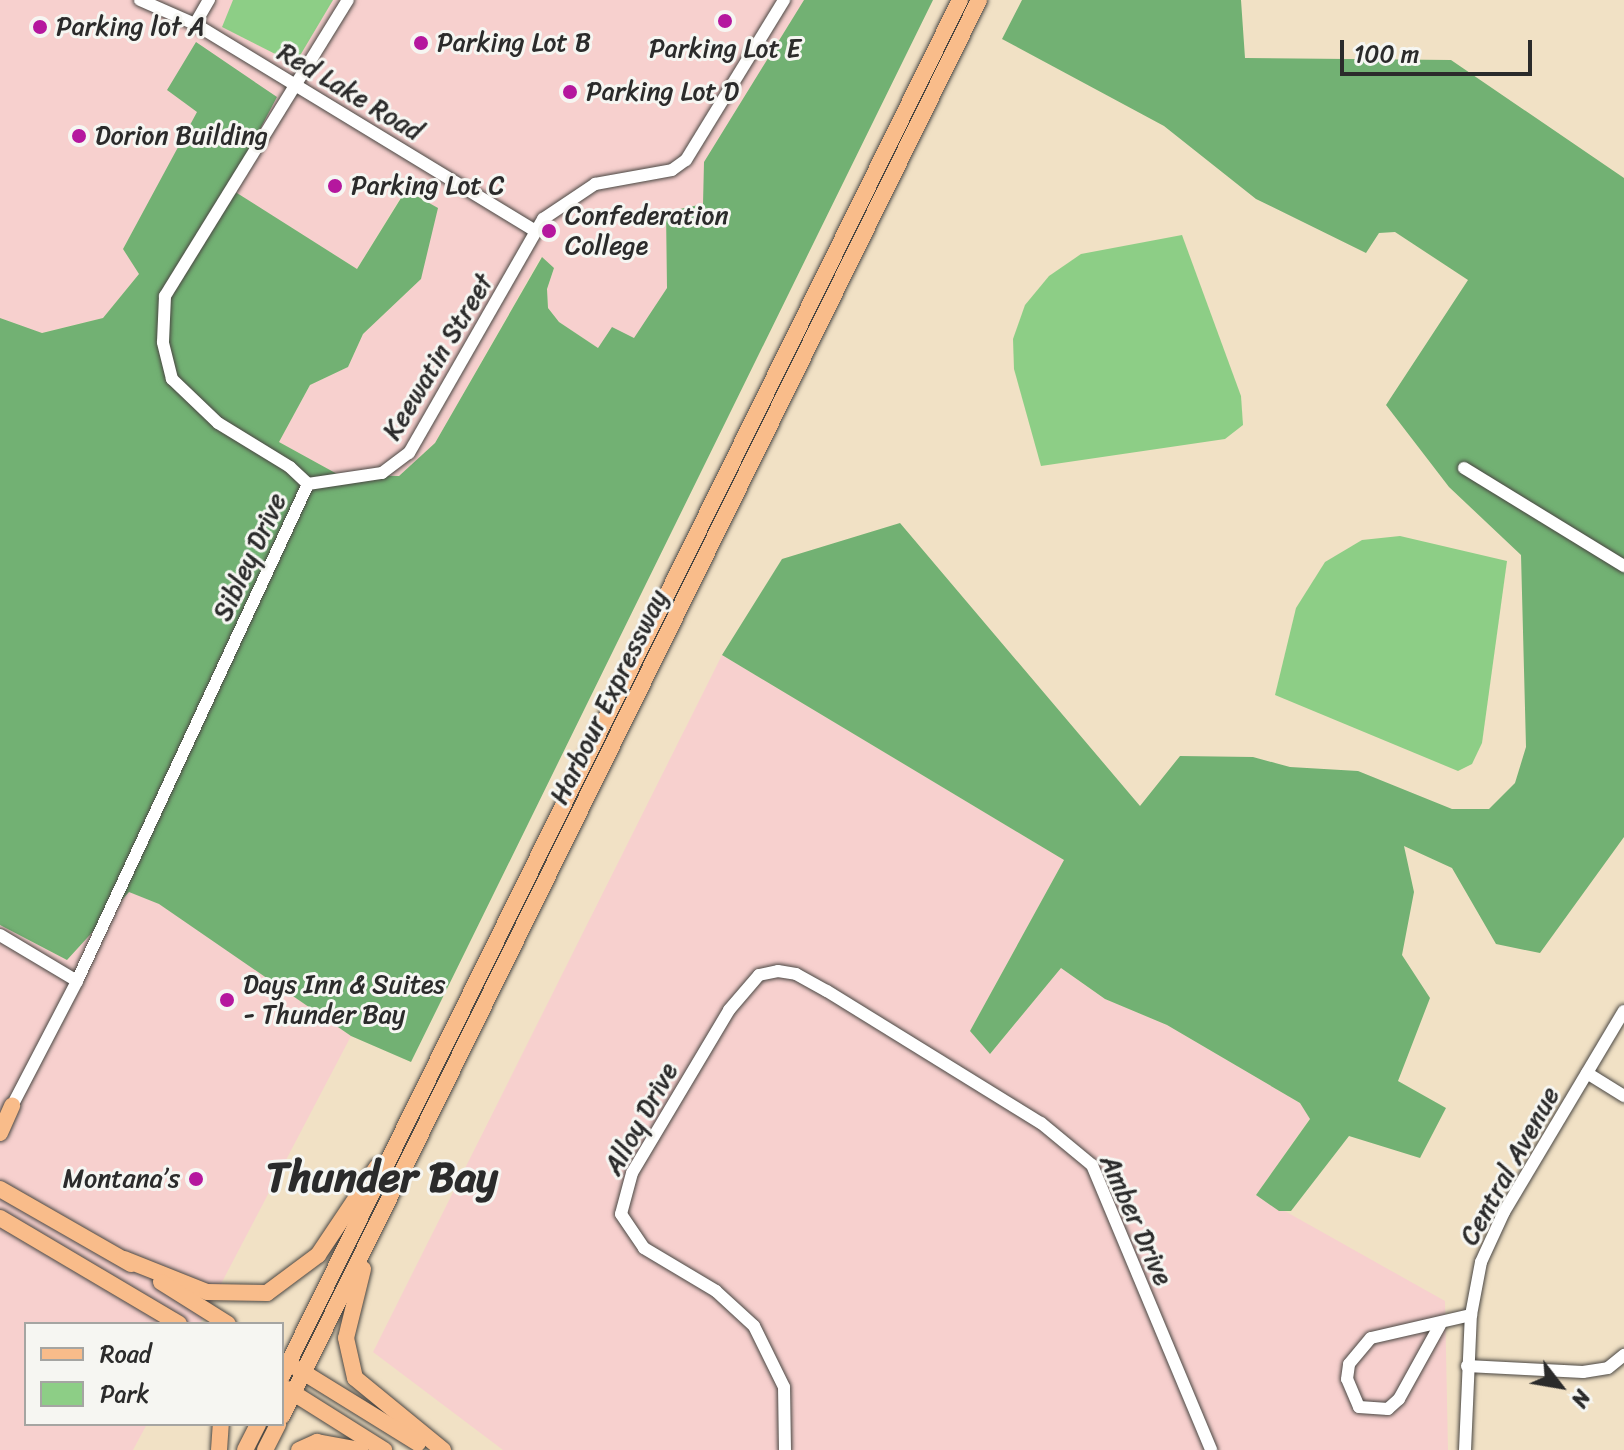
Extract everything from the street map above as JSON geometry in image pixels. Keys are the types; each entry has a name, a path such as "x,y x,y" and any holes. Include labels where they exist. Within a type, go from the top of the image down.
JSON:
{"main road":[{"name":"Harbour Expressway","path":"284,1366 419,1102 960,0"},
{"name":"Harbour Expressway","path":"288,1390 304,1373 979,0"},
{"path":"124,1259 227,1296 282,1287 318,1255 419,1102"},
{"path":"0,1133 6,1112"},
{"path":"0,1189 124,1259 225,1322"},
{"path":"0,1197 86,1238"},
{"path":"0,1218 176,1322"},
{"path":"371,1237 346,1338 347,1359 366,1392 443,1450"},
{"path":"137,1299 159,1322"},
{"path":"284,1366 304,1373 430,1450"},
{"path":"288,1390 384,1450"},
{"path":"219,1450 221,1426"},
{"path":"245,1450 257,1426"},
{"path":"265,1450 277,1426"},
{"path":"299,1450 317,1442 360,1450"}],"street":[{"name":"Red Lake Road","path":"140,0 195,24 534,230"},
{"path":"195,24 209,0"},
{"name":"Sibley Drive","path":"6,1112 77,981 308,484 290,467 218,423 172,379 163,342 165,296 348,0"},
{"path":"534,230 582,189 672,170 686,160 784,0"},
{"name":"Keewatin Street","path":"308,484 382,473 409,453 534,230"},
{"path":"1464,468 1624,566"},
{"path":"0,935 77,981"},
{"name":"Alloy Drive","path":"785,1450 784,1387 754,1326 716,1291 644,1248 621,1214 632,1173 742,990 759,975 778,971 796,974 827,991"},
{"name":"Amber Drive","path":"827,991 1041,1123 1092,1165 1211,1450"},
{"name":"Central Avenue","path":"1465,1450 1471,1315 1481,1262 1504,1212 1624,1011"},
{"path":"1587,1073 1624,1096"},
{"path":"1440,1325 1399,1399 1388,1409 1359,1407 1347,1379 1349,1364 1371,1338 1440,1325 1471,1315"},
{"path":"1467,1366 1583,1372 1608,1368 1624,1355"}],"shaded area":[{"name":"Confederation College","path":"0,0 804,0 704,162 704,204 666,212 667,288 634,339 598,348 559,322 548,308 547,289 554,268 541,257 435,443 399,476 339,475 279,442 310,385 348,367 363,334 421,279 405,190 357,269 228,188 198,112 123,249 139,274 103,318 41,333 0,318"},
{"path":"722,655 1064,860 970,1031 991,1053 1061,968 1105,999 1167,1025 1300,1103 1310,1118 1256,1195 1445,1301 1448,1450 503,1450 373,1352"},
{"path":"128,891 159,903 351,1036 201,1322 24,1322 24,1426 146,1426 133,1450 0,1450 0,925 67,960"}],"green space":[{"path":"233,0 333,0 295,64 222,27"},
{"path":"804,0 933,0 411,1062 351,1036 159,904 129,892 67,960 0,925 0,318 42,333 103,318 139,274 123,249 197,112 167,90 196,42 277,97 229,188 357,269 406,190 438,208 421,279 363,334 348,367 310,385 279,442 339,475 399,476 435,443 542,257 554,268 547,289 548,308 559,322 598,348 612,327 634,338 667,288 666,212 703,204 704,162"},
{"path":"1022,0 1241,0 1245,58 1451,60 1624,178 1624,837 1540,953 1496,944 1452,868 1404,846 1414,892 1402,955 1430,998 1398,1081 1446,1108 1420,1158 1349,1136 1291,1211 1279,1211 1256,1195 1310,1119 1300,1103 1167,1025 1105,999 1061,968 990,1054 970,1031 1064,860 722,655 782,559 900,523 1140,806 1180,756 1253,757 1290,767 1358,771 1452,809 1489,809 1515,783 1526,747 1521,555 1449,487 1386,405 1468,280 1395,232 1379,233 1366,253 1256,199 1164,126 1002,39"},
{"path":"1182,235 1241,396 1243,425 1225,439 1041,466 1014,369 1013,339 1025,305 1049,276 1081,254"},
{"path":"1400,536 1507,561 1482,743 1472,764 1458,771 1275,695 1296,608 1325,562 1362,540"}],"place":[{"name":"Parking Lot E","path":"725,21"},
{"name":"Parking lot A","path":"40,27"},
{"name":"Parking Lot B","path":"421,43"},
{"name":"Parking Lot D","path":"570,92"},
{"name":"Dorion Building","path":"79,136"},
{"name":"Parking Lot C","path":"335,186"},
{"name":"Confederation College","path":"549,231"},
{"name":"Days Inn & Suites - Thunder Bay","path":"227,1000"},
{"name":"Montana’s","path":"196,1179"}],"district":[{"name":"Thunder Bay","path":"382,1177"}]}
